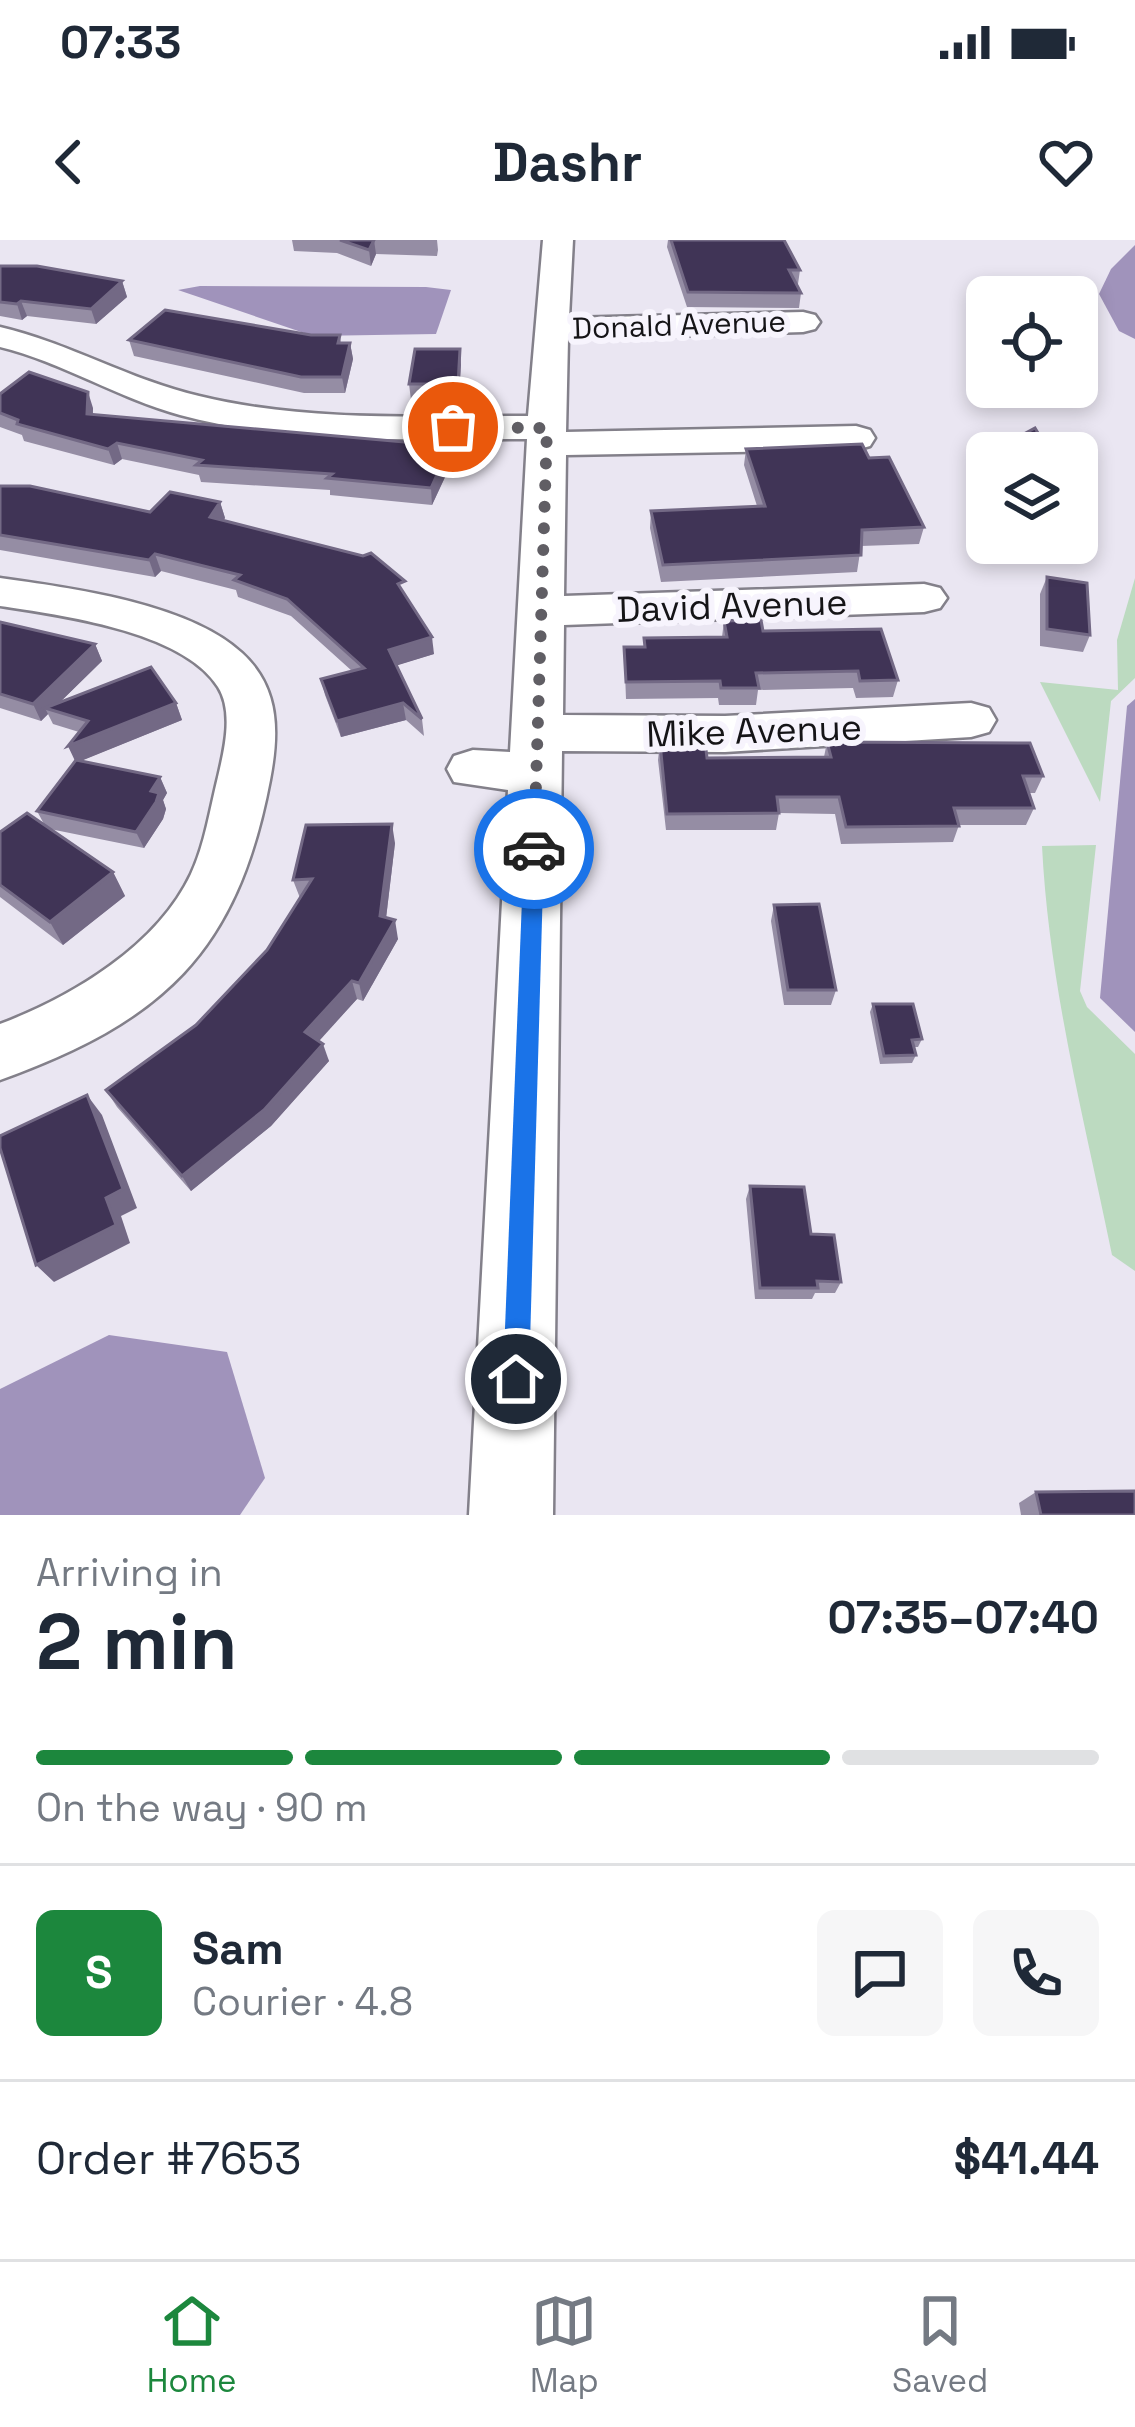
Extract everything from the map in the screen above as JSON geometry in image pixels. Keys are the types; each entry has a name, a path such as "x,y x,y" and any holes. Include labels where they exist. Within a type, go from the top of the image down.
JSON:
{"street":[{"path":"537,240 536,273 549,368"},
{"path":"511,1515 515,759 541,611 558,240"},
{"name":"Donald Avenue","path":"556,329 802,322"},
{"path":"0,338 42,347 146,393 239,413 547,436 856,438"},
{"path":"0,592 172,630 207,650 242,684 253,738 213,887 180,933 158,960 104,1001 0,1052"},
{"name":"David Avenue","path":"541,611 924,598"},
{"name":"Mike Avenue","path":"515,759 725,734 970,720"}],"green space":[{"path":"1135,578 1135,678 1111,701 1100,802 1040,682 1118,690 1117,640"},
{"path":"1096,845 1080,991 1087,1007 1135,1054 1135,1271 1112,1255 1069,1051 1046,898 1042,846"}],"shaded area":[{"path":"1135,245 1135,339 1119,331 1099,294 1111,269"},
{"path":"200,286 451,290 436,334 313,336 178,290"},
{"path":"1135,699 1135,1032 1100,998 1127,706"},
{"path":"109,1335 227,1352 265,1478 240,1515 0,1515 0,1389"}],"building":[{"path":"340,240 374,240 369,250"},
{"path":"671,240 784,240 800,270 789,270 801,293 688,292"},
{"path":"0,266 37,266 122,281 91,309 0,302"},
{"path":"165,310 311,335 340,335 338,343 350,343 342,377 301,377 129,340"},
{"path":"415,349 460,349 458,384 409,384"},
{"path":"29,372 88,392 87,414 450,446 431,488 327,478 332,474 196,465 202,460 117,443 108,449 17,424 18,420 0,413 0,394"},
{"path":"862,444 869,458 889,457 924,527 862,530 861,555 663,565 651,511 765,506 746,449"},
{"path":"0,486 30,486 150,512 170,492 220,502 210,517 363,556 371,553 405,581 398,584 432,637 389,650 422,719 403,703 337,721 321,679 364,668 287,599 234,580 240,575 155,554 149,560 0,535"},
{"path":"1047,577 1087,583 1090,635 1047,629"},
{"path":"761,620 763,631 881,629 898,680 860,681 858,671 756,673 759,688 721,688 720,681 626,682 624,647 645,647 644,638 727,637 724,621"},
{"path":"0,622 95,644 33,704 0,694"},
{"path":"151,667 176,703 68,746 88,721 45,708"},
{"path":"705,742 707,758 831,757 827,742 1030,743 1043,776 1023,776 1034,808 954,808 959,826 846,827 839,797 777,797 779,813 667,814 660,743"},
{"path":"76,760 160,777 151,791 159,793 156,802 136,832 37,811"},
{"path":"27,813 113,872 50,922 0,885 0,832"},
{"path":"392,824 380,916 395,920 359,983 352,981 305,1032 323,1044 264,1110 182,1176 106,1090 196,1025 267,950 312,879 293,880 306,825"},
{"path":"819,904 836,990 788,990 774,905"},
{"path":"873,1004 913,1004 922,1039 912,1040 916,1055 884,1056"},
{"path":"87,1095 123,1189 106,1198 116,1225 36,1265 0,1136"},
{"path":"750,1186 804,1187 811,1234 834,1235 841,1282 817,1281 818,1288 760,1288"},
{"path":"1135,1491 1135,1515 1041,1515 1036,1492"}],"way so far":[{"path":"453,427 547,428 534,849"}],"route":[{"path":"516,1379 534,849"}]}
